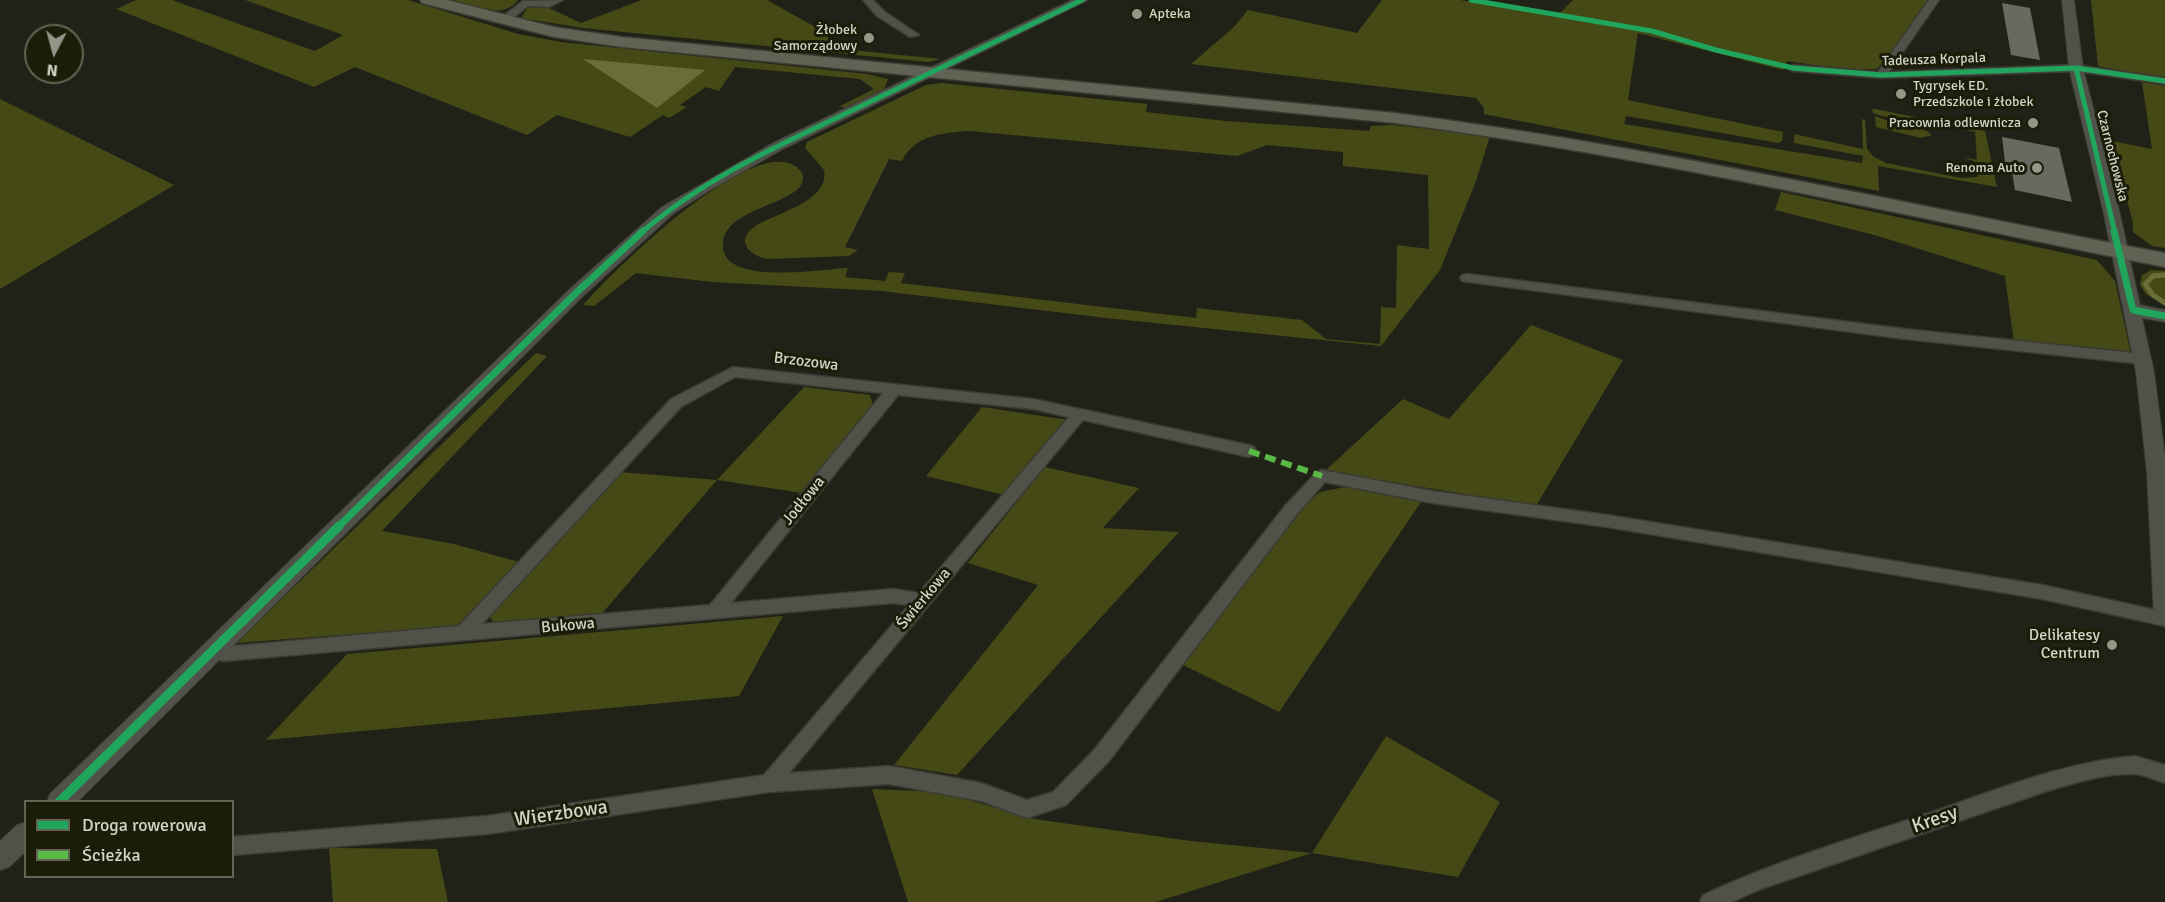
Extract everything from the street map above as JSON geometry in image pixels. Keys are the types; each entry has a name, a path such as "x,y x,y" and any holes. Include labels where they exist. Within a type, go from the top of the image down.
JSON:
{"main road":[{"path":"428,0 502,21 554,32 622,42 934,71 1504,131 1752,175 2165,260"}],"street":[{"path":"502,21 526,3 549,4 558,0"},
{"path":"868,0 882,14 914,35"},
{"path":"60,800 609,262 668,210 778,146 1082,0"},
{"name":"Tadeusza Korpala","path":"1881,75 1934,0"},
{"name":"Czarnochowska","path":"2068,0 2076,68 2120,251 2142,359 2157,473 2165,618"},
{"name":"Tadeusza Korpala","path":"1793,68 1881,75 2076,68 2165,81"},
{"path":"1467,278 1905,334 2142,359"},
{"path":"2133,310 2165,316"},
{"name":"Brzozowa","path":"462,636 676,403 733,372 1033,404 1249,451"},
{"name":"Jodłowa","path":"713,613 894,390"},
{"name":"Świerkowa","path":"769,783 1079,415"},
{"name":"Wierzbowa","path":"234,846 487,825 769,783 889,775 981,792 1027,809 1059,800 1102,755 1291,510 1322,476 1432,497 1606,520 2031,591 2165,618"},
{"name":"Bukowa","path":"212,652 224,654 462,636 893,596 923,600"},
{"name":"Kresy","path":"1710,902 1754,881 2044,783 2098,769 2135,765 2165,774"}],"shaded area":[{"path":"136,0 172,0 315,51 343,35 245,0 408,0 518,34 561,42 867,74 888,79 884,89 846,109 840,106 874,89 860,79 735,67 719,91 706,87 680,105 687,107 669,118 663,115 630,137 557,115 527,135 355,67 314,87 116,9"},
{"path":"452,0 518,0 512,6 496,11"},
{"path":"642,0 767,0 817,28 841,49 941,59 928,62 583,28 521,18 528,7 549,8 581,23"},
{"path":"1382,0 1460,0 1556,17 1573,0 1931,0 1896,48 1877,69 1848,70 1787,61 1783,70 1638,33 1628,100 1783,132 1782,141 1778,143 1626,116 1624,124 1862,163 1863,156 1794,143 1794,134 1863,149 1862,119 1865,120 1867,149 1874,157 1886,163 1961,178 1978,177 1976,162 1963,157 1977,160 1975,132 1938,124 1905,123 1873,113 1872,109 1875,109 1985,131 1997,187 1878,166 1879,191 1484,114 1484,108 1476,98 1191,64 1234,27 1248,10 1357,33"},
{"path":"2091,0 2165,0 2165,79 2098,66"},
{"path":"583,59 705,70 657,108"},
{"path":"2142,82 2165,86 2165,248 2152,246 2133,232 2133,223 2112,141 2152,149"},
{"path":"942,83 1147,104 1146,112 1226,121 1369,131 1371,126 1393,125 1490,136 1476,181 1440,270 1381,346 1106,318 881,291 712,282 636,273 594,306 583,305 650,239 712,190 743,172 770,163 791,164 797,167 803,176 800,186 791,194 735,222 726,233 723,247 728,259 740,267 757,271 798,272 848,268 845,277 885,281 889,272 905,273 901,283 1196,318 1197,308 1302,320 1326,339 1380,344 1381,307 1396,308 1397,245 1429,249 1428,175 1343,166 1343,152 1267,145 1237,156 970,131 940,134 922,140 914,145 902,161 889,159 845,247 858,250 849,256 767,259 749,250 745,241 750,230 811,198 824,181 824,170 805,148 807,142 926,85"},
{"path":"0,99 174,185 0,289"},
{"path":"1875,116 1889,121 1920,126 1932,135 1921,138 1876,127"},
{"path":"1781,192 2097,260 2115,281 2131,354 2014,343 2005,276 1878,236 1775,210"},
{"path":"2151,270 2165,271 2165,306 2146,294 2140,285 2142,275"},
{"path":"1531,325 1623,360 1536,506 1325,471 1403,399 1449,419"},
{"path":"536,353 547,356 382,531 454,544 519,562 458,626 236,643"},
{"path":"804,387 870,395 874,408 802,493 717,480"},
{"path":"982,407 1068,420 1004,495 926,476"},
{"path":"1045,467 1139,488 1103,528 1179,532 957,775 894,765 1038,585 968,563"},
{"path":"619,472 717,480 599,617 495,625 490,617"},
{"path":"1345,487 1421,502 1279,712 1181,664 1304,506 1320,492"},
{"path":"783,616 739,696 266,740 347,654"},
{"path":"1386,736 1500,802 1458,877 1312,853"},
{"path":"872,789 942,792 1034,819 1191,841 1312,853 1156,902 908,902"},
{"path":"329,848 437,849 448,902 333,902"}],"building":[{"path":"2002,3 2030,8 2040,60 2011,55"},
{"name":"Renoma Auto","path":"2002,137 2059,148 2072,202 2015,190 2011,166 2005,162"}],"waterway":[{"path":"2165,275 2153,276 2145,284 2153,295 2165,303"}],"marked path":[{"path":"1249,451 1322,476"}],"cycle path":[{"path":"61,800 576,293 668,210 778,146 1082,0"},
{"path":"1471,0 1652,31 1716,50 1793,68 1881,75 2076,68 2165,81"},
{"path":"2076,68 2133,310 2165,316"}],"place":[{"name":"Apteka","path":"1137,14"},
{"name":"Żłobek Samorządowy","path":"869,38"},
{"name":"Tygrysek ED. Przedszkole i żłobek","path":"1901,94"},
{"name":"Pracownia odlewnicza","path":"2033,123"},
{"name":"Renoma Auto","path":"2037,168"},
{"name":"Delikatesy Centrum","path":"2112,645"}]}
